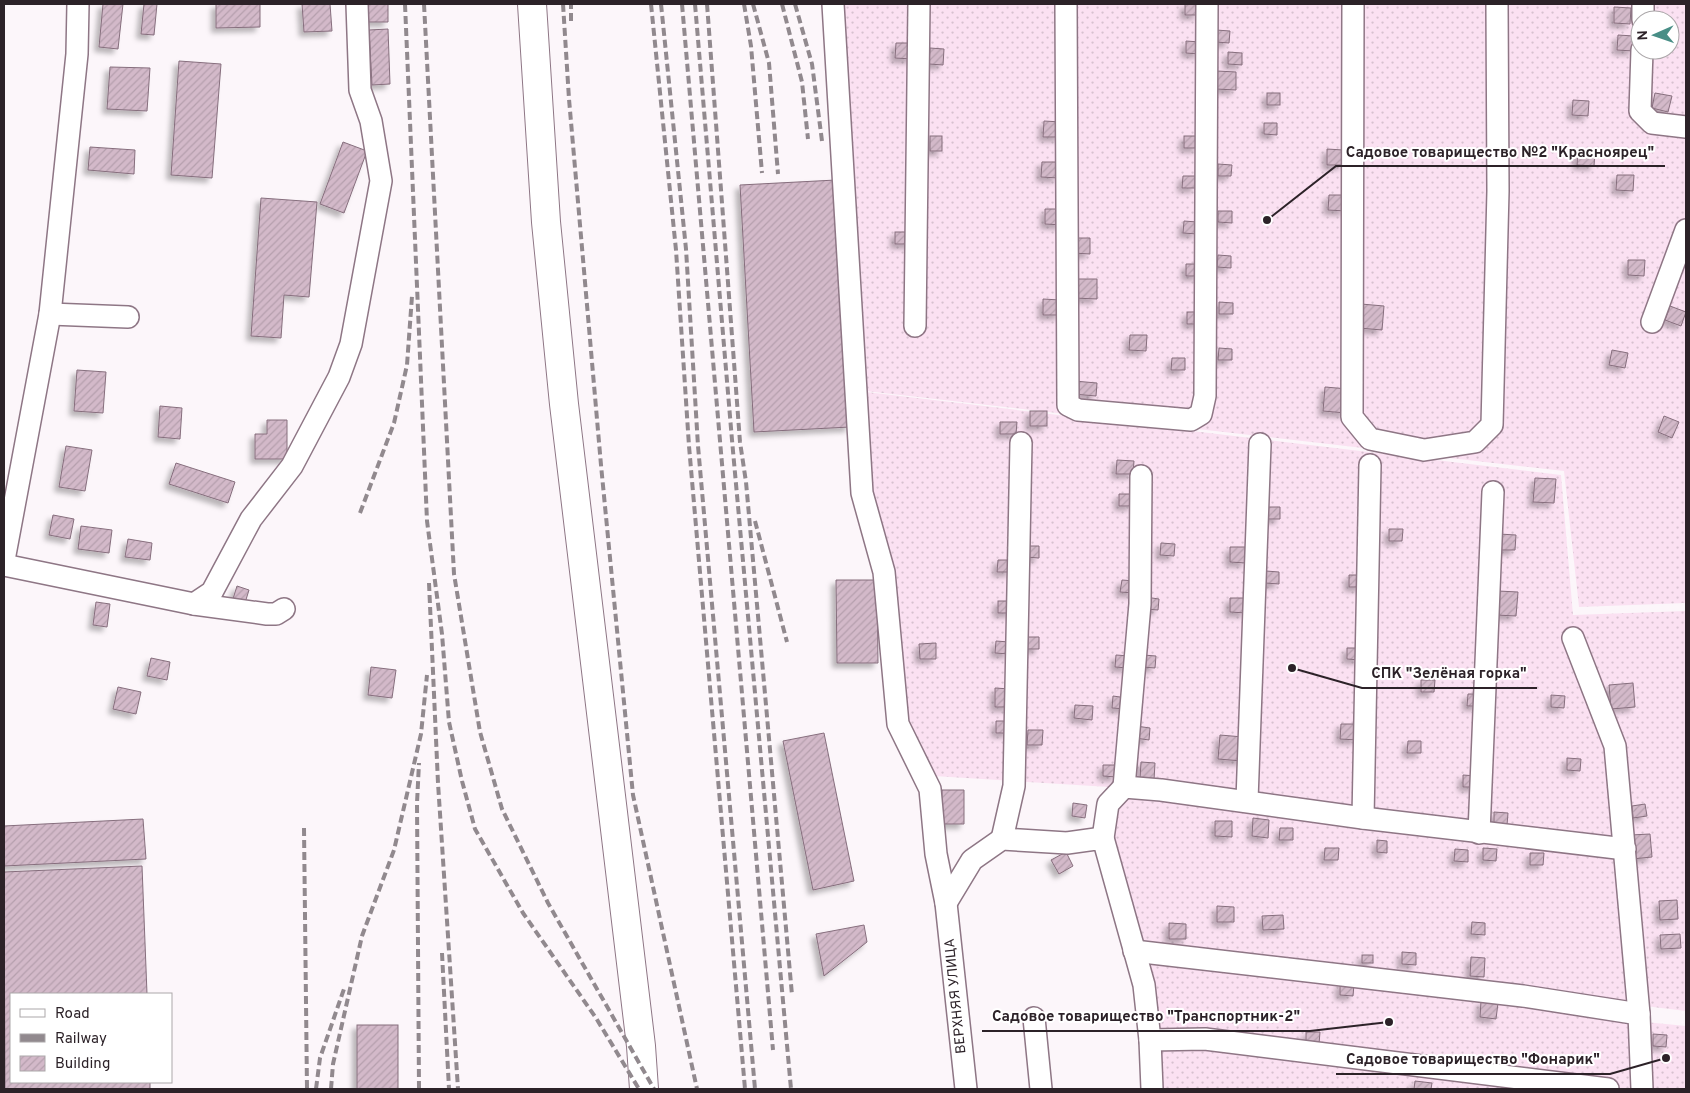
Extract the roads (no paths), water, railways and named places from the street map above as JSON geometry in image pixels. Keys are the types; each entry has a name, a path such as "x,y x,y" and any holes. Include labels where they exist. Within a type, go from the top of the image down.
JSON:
{"highway":[{"path":"532,4 546,222 562,385 640,1036 644,1089"}],"street":[{"path":"4,560 50,314 77,54 78,4"},
{"path":"194,604 212,592 251,519 292,466 339,377 350,344 382,180 370,121 360,90 357,4"},
{"name":"ВЕРХНЯЯ УЛИЦА","path":"833,4 862,493 884,572 898,724 930,789 936,854 946,903 966,1089"},
{"path":"915,326 919,4"},
{"path":"1066,4 1068,405 1078,410 1191,420 1201,414 1205,396 1207,4"},
{"path":"1353,4 1352,417 1370,439 1424,450 1475,442 1492,425 1498,191 1497,4"},
{"path":"1642,60 1640,111 1652,123 1686,127"},
{"path":"1652,322 1686,230"},
{"path":"50,314 128,317"},
{"path":"1002,839 1014,786 1021,443"},
{"path":"1247,800 1260,444"},
{"path":"1363,818 1370,465"},
{"path":"1141,476 1140,604 1124,788 1108,804 1103,838 1144,985 1150,1040 1152,1089"},
{"path":"1480,833 1493,492"},
{"path":"4,565 194,604 266,614 276,614 284,609"},
{"path":"1573,638 1615,746 1639,1014 1642,1089"},
{"path":"1124,788 1247,800 1363,818 1625,849"},
{"path":"946,903 972,860 1002,839 1067,843 1103,838"},
{"path":"1134,952 1523,996 1639,1014"},
{"path":"1034,1018 1041,1089"},
{"path":"1150,1040 1205,1039 1608,1089"}],"railway":[{"path":"405,4 427,521 442,634 449,722 475,829 523,913 596,1018 639,1089"},
{"path":"424,4 454,574 480,732 502,809 548,903 654,1089"},
{"path":"563,4 569,99 601,465 633,795 697,1089"},
{"path":"571,4 571,21"},
{"path":"651,4 676,250 689,446 745,1089"},
{"path":"661,4 686,249 698,446 755,1089"},
{"path":"682,4 773,1050"},
{"path":"695,4 732,440 791,1089"},
{"path":"707,4 740,442 746,482 792,995"},
{"path":"744,4 751,46 762,173"},
{"path":"753,4 769,63 778,174"},
{"path":"782,4 802,82 808,139"},
{"path":"795,4 812,64 822,141"},
{"path":"360,513 394,423 407,365 412,296"},
{"path":"755,521 787,642"},
{"path":"429,583 438,783 458,1089"},
{"path":"331,1089 333,1064 362,936 394,850 421,734 427,675"},
{"path":"419,763 417,803 419,1089"},
{"path":"304,828 307,1089"},
{"path":"442,953 449,1089"},
{"path":"316,1089 320,1058 345,986"}],"place":[{"name":"Садовое товарищество №2 \"Красноярец\"","path":"1267,220"},
{"name":"СПК \"Зелёная горка\"","path":"1292,668"},
{"name":"Садовое товарищество \"Транспортник-2\"","path":"1389,1022"},
{"name":"Садовое товарищество \"Фонарик\"","path":"1666,1058"}]}
